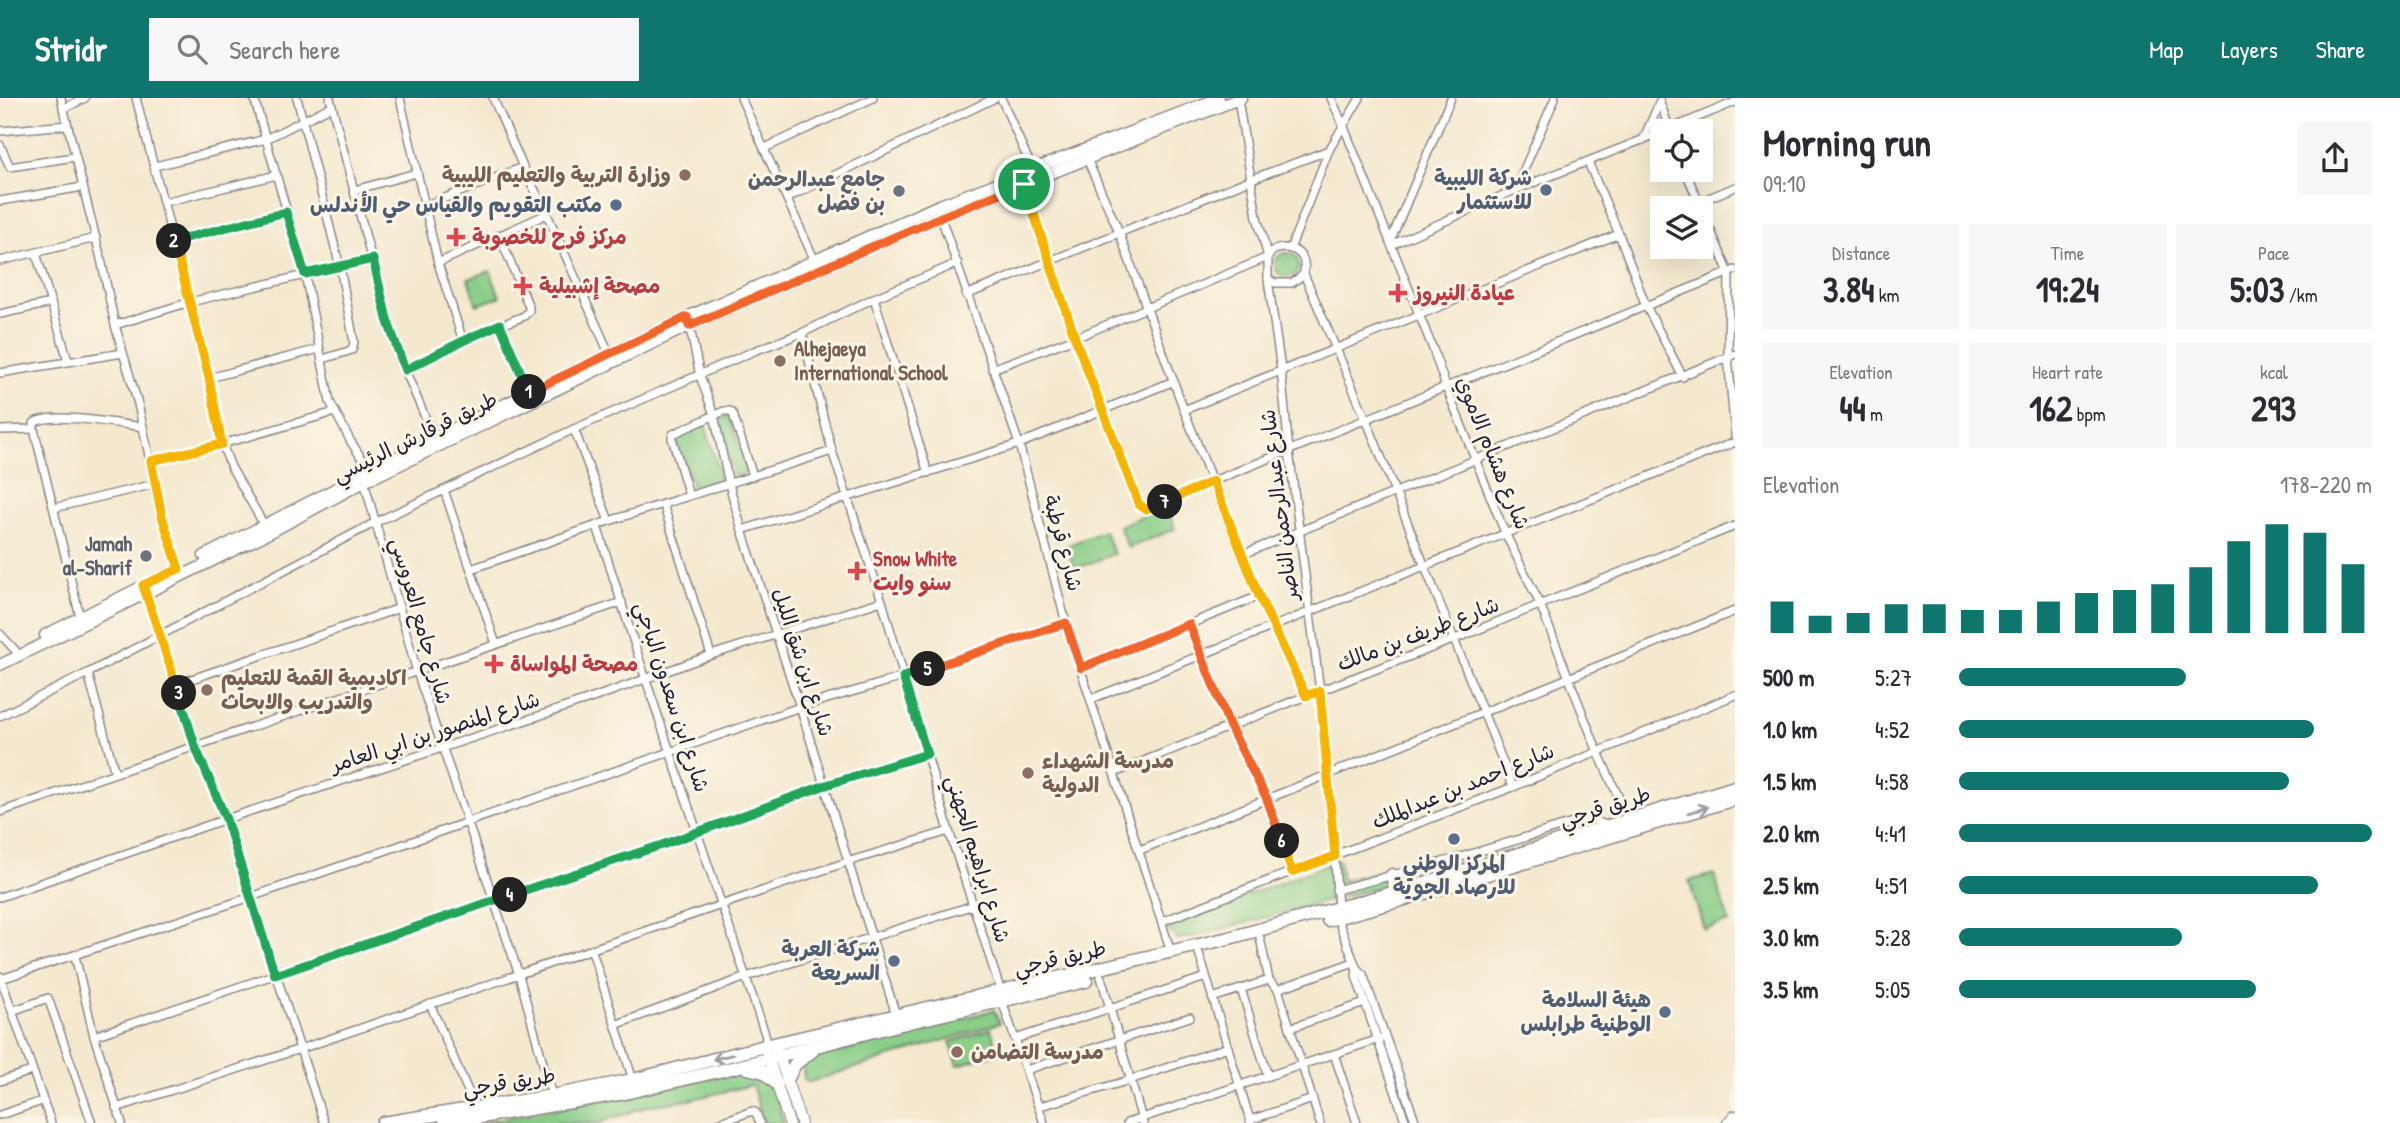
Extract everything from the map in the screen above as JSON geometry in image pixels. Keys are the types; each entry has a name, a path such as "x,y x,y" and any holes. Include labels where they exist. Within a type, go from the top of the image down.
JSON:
{"highway":[{"name":"طريق قرجي","path":"445,1123 625,1093 736,1068 771,1049 824,1043 1171,952 1338,913 1396,892 1735,787"},
{"name":"طريق قرجي","path":"383,1123 633,1080 771,1049 896,1015 1101,977 1260,938 1735,799"},
{"path":"1392,875 1396,892"},
{"path":"736,1068 758,1069 783,1081 798,1060 824,1043"},
{"path":"1730,1123 1735,1118"}],"main road":[{"name":"طريق قرقارش الرئيسي","path":"0,665 264,525 816,261 1219,98"},
{"name":"طريق قرقارش الرئيسي","path":"0,658 80,617 269,533 434,438 609,354 939,211 1024,184 1034,173 1087,159 1239,99"}],"street":[{"path":"61,98 122,353 144,427 162,516 179,569"},
{"path":"63,109 85,98"},
{"path":"136,98 209,378 222,444 231,467 264,525"},
{"name":"شارع جامع العروسي","path":"254,98 305,274 329,397 365,476 374,523 416,672 519,975 552,1096"},
{"path":"297,98 340,267 354,346 350,351 323,359"},
{"path":"400,98 438,263 463,341"},
{"path":"493,98 609,354"},
{"path":"752,98 742,100 816,261"},
{"path":"765,148 873,98"},
{"name":"شارع هشام الاموي","path":"1331,98 1345,127 1506,535 1540,604 1597,750 1629,820"},
{"path":"1290,249 1329,150 1360,98"},
{"path":"1390,243 1451,98"},
{"path":"1515,190 1555,98"},
{"path":"787,198 1002,99 1034,173"},
{"name":"شارع عبدالرحمن الناصر","path":"1239,99 1256,217 1268,257 1268,279 1329,773 1338,913 1356,965"},
{"path":"1661,100 1664,119"},
{"path":"1643,140 1661,100"},
{"path":"155,166 266,139 302,121 331,102 387,319 434,438"},
{"path":"1695,119 1735,102"},
{"path":"0,131 67,125"},
{"path":"1390,243 1650,137"},
{"path":"0,145 10,167 75,157"},
{"path":"966,295 1329,150"},
{"path":"1087,159 1119,232 1241,555 1306,696"},
{"path":"1588,162 1646,306 1683,377"},
{"path":"425,206 523,167"},
{"path":"355,190 416,173"},
{"path":"164,202 277,175"},
{"path":"1024,184 1075,338 1142,508 1146,509 1732,272"},
{"path":"0,201 83,187"},
{"path":"1713,196 1735,187"},
{"name":"شارع قرطبة","path":"939,211 1019,444 1066,623 1171,952"},
{"path":"173,241 286,212"},
{"path":"438,263 547,214"},
{"path":"1091,699 1506,535 1735,439 1731,355 1732,272 1713,232"},
{"path":"1184,410 1619,234"},
{"path":"405,370 500,324 524,316 530,309 500,237"},
{"path":"0,261 96,238"},
{"path":"992,369 1148,308 1268,257 1270,252 1278,248 1290,249 1303,257 1304,274 1426,566 1513,787"},
{"path":"36,253 68,360"},
{"path":"115,325 190,302 373,259"},
{"path":"0,716 88,673 374,523 574,429 802,333 874,298 958,263"},
{"path":"1268,279 1275,283 1292,283 1304,274"},
{"path":"874,298 928,473"},
{"path":"0,314 51,303"},
{"name":"شارع ابن شق الليل","path":"688,321 700,376 714,415 742,530 896,1015"},
{"path":"500,324 529,392"},
{"name":"شارع ابراهيم الجهني","path":"802,333 831,451 881,601 949,831 1015,1040 1044,1123"},
{"path":"209,378 319,349"},
{"path":"0,373 122,353"},
{"path":"1241,555 1683,377 1731,355"},
{"path":"742,530 1019,444 1174,381"},
{"path":"689,496 672,436 675,432 724,411 733,414 753,476"},
{"path":"151,461 335,412"},
{"path":"80,617 34,424 38,420 48,419 92,420 144,427"},
{"path":"0,430 34,429"},
{"path":"574,429 609,521"},
{"path":"471,569 609,521 831,451"},
{"path":"54,508 155,484"},
{"path":"444,490 496,644"},
{"path":"663,504 711,654"},
{"name":"شارع ابن سعدون الباجي","path":"597,526 645,677 771,1049"},
{"name":"شارع طريف بن مالك","path":"1114,773 1735,526"},
{"path":"145,588 195,746 226,819 324,1123"},
{"path":"1081,668 1259,596"},
{"name":"شارع المنصور بن ابي العامر","path":"0,897 590,699 711,654 881,601"},
{"path":"0,813 622,602"},
{"path":"177,684 400,608"},
{"path":"1140,850 1735,611"},
{"path":"51,1123 1,977 75,956 251,897 800,707 903,677 1066,623"},
{"path":"1189,624 1230,727 1267,799 1292,872"},
{"path":"0,634 15,650"},
{"path":"88,673 115,773"},
{"name":"شارع احمد بن عبدالملك","path":"1163,921 1513,787 1735,695"},
{"path":"94,1036 662,845 823,786 927,754"},
{"path":"1336,890 1587,819 1608,827"},
{"path":"116,1108 592,951 847,862 949,831"},
{"path":"615,1025 746,977 974,905"},
{"path":"1260,938 1269,980 1278,989 1320,1123"},
{"path":"592,951 633,1080"},
{"path":"1199,953 1250,1122 1313,1099"},
{"path":"75,956 94,1036 122,1123"},
{"path":"1278,989 1356,965"},
{"path":"1356,965 1356,976 1365,1003 1416,1123"},
{"path":"1356,965 1363,974 1406,1123"},
{"path":"1101,977 1142,1121"},
{"path":"1015,1040 1206,977"},
{"path":"1212,998 1269,980"},
{"path":"1241,989 1268,1076"},
{"path":"12,1011 48,998 92,1123"},
{"path":"1290,1028 1365,1003"},
{"path":"430,1004 475,1107"},
{"path":"1026,1070 1190,1017"},
{"path":"1126,1123 1142,1121 1302,1063 1381,1038"},
{"path":"1040,1106 1130,1080 1228,1047"},
{"path":"771,1049 801,1123"},
{"path":"1334,1054 1357,1123"},
{"path":"0,1081 32,1071"},
{"path":"783,1081 789,1123"},
{"path":"0,1115 42,1101"},
{"path":"718,1123 752,1111 756,1113 760,1123"}],"green space":[{"path":"1287,253 1298,260 1299,265 1292,276 1287,277 1276,270 1275,265 1282,254"},
{"path":"490,271 500,297 477,305 468,279"},
{"path":"729,415 748,473 734,476 716,420"},
{"path":"705,425 723,485 694,490 675,439"},
{"path":"1166,506 1175,529 1128,548 1119,526"},
{"path":"1104,531 1114,554 1075,569 1066,546"},
{"path":"1339,860 1342,881 1389,869 1392,884 1191,937 1177,939 1167,929 1176,923"},
{"path":"1714,874 1729,922 1704,929 1689,881"},
{"path":"994,1010 1000,1023 809,1082 804,1081 803,1065 807,1060"},
{"path":"991,1029 998,1053 958,1065 950,1042"},
{"path":"748,1071 769,1086 779,1105 784,1123 764,1123 752,1085 689,1100 648,1106 599,1123 479,1123"}],"place":[{"name":"وزارة التربية والتعليم الليبية","path":"685,175"},
{"name":"شركة الليبية للاستثمار","path":"1546,190"},
{"name":"جامع عبدالرحمن بن فضل","path":"899,191"},
{"name":"مكتب التقويم والقياس حي الأندلس","path":"616,205"},
{"name":"مركز فرح للخصوبة","path":"456,237"},
{"name":"مصحة إشبيلية","path":"523,286"},
{"name":"عيادة النيروز","path":"1398,293"},
{"name":"Alhejaeya International School","path":"780,361"},
{"name":"Jamah al-Sharif","path":"146,556"},
{"name":"Snow White سنو وايت","path":"857,571"},
{"name":"مصحة المواساة","path":"494,664"},
{"name":"اكاديمية القمة للتعليم والتدريب والابحاث","path":"207,690"},
{"name":"مدرسة الشهداء الدولية","path":"1028,773"},
{"name":"المركز الوطني للارصاد الجوية","path":"1454,839"},
{"name":"شركة العربة السريعة","path":"894,961"},
{"name":"هيئة السلامة الوطنية طرابلس","path":"1665,1012"},
{"name":"مدرسة التضامن","path":"957,1052"}],"route":[{"path":"1024,184 1075,338 1139,505 1146,509 1213,481 1241,555 1306,696 1320,691 1335,856 1292,872 1267,799 1230,727 1189,624 1081,668 1066,623 903,677 927,754 823,786 662,845 275,975 226,819 195,746 143,585 179,569 162,516 151,461 222,444 209,378 173,241 286,212 305,274 373,259 387,319 405,370 500,324 529,392 687,317 689,326 1024,184"}]}
